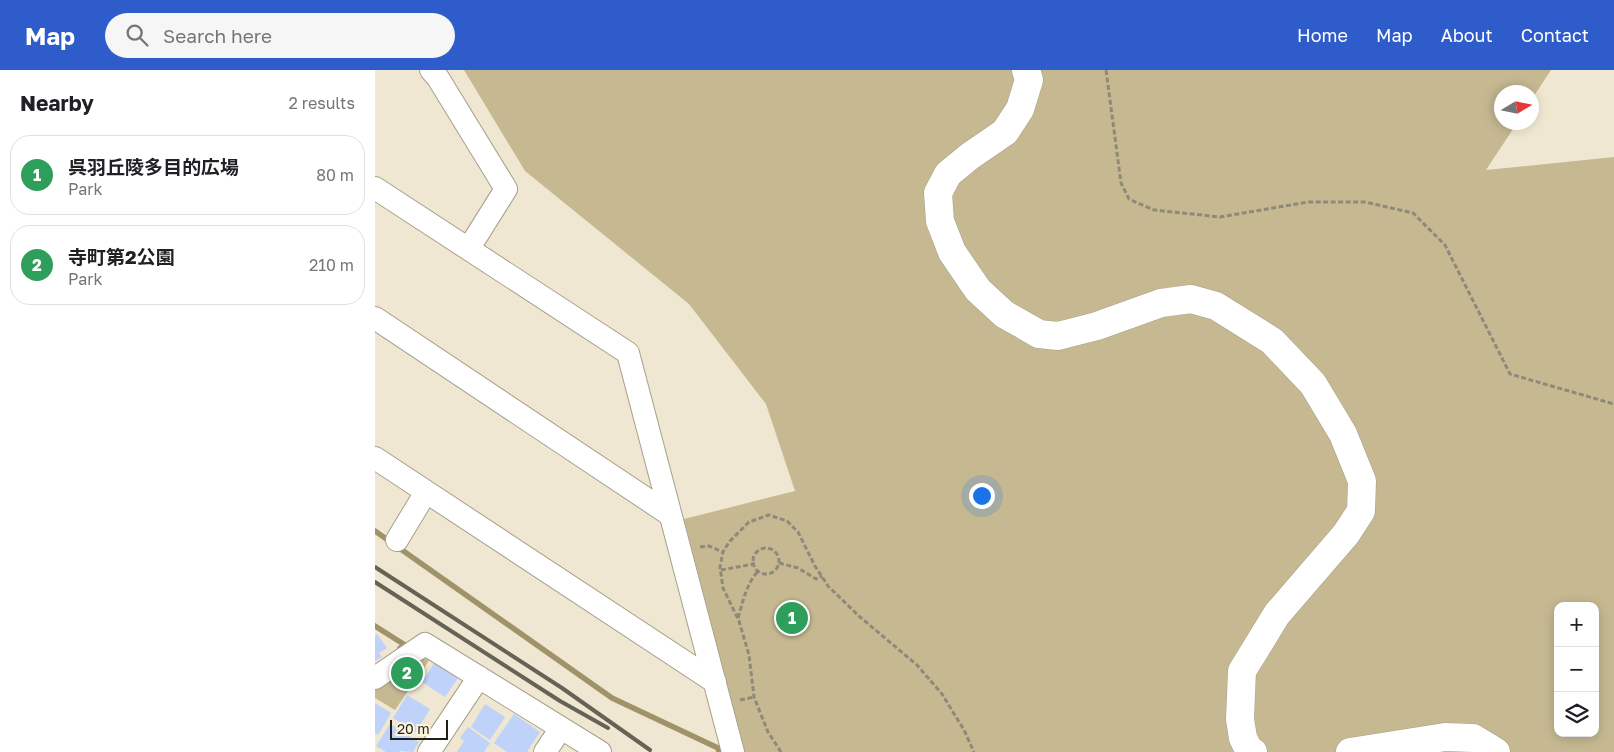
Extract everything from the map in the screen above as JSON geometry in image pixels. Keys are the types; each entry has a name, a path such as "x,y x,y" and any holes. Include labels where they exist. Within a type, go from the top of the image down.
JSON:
{"street":[{"path":"431,70 438,78 505,189 469,248"},
{"path":"1026,70 1029,80 1020,109 1005,132 969,156 948,174 938,194 940,221 952,252 978,290 1004,314 1039,334 1058,336 1097,326 1161,303 1191,299 1217,306 1272,341 1313,384 1343,434 1362,481 1361,511 1346,534 1277,614 1243,671 1241,719 1243,738 1249,750 1253,752"},
{"path":"375,188 628,353 733,752"},
{"path":"375,318 669,514"},
{"path":"375,458 715,682"},
{"path":"397,540 426,492"},
{"path":"375,678 425,644 600,752"},
{"path":"429,752 479,677"},
{"path":"545,752 561,728"},
{"path":"1350,752 1445,737 1473,738 1496,752"}],"path":[{"path":"1106,70 1121,183 1129,199 1154,210 1220,217 1308,202 1365,202 1413,213 1445,245 1510,374 1614,404"},
{"path":"781,752 768,732 754,697 749,655 738,619 723,588 721,570 723,552 729,542 749,522 769,516 787,521 798,532 828,586 859,617 917,665 942,694 964,730 973,752"},
{"path":"772,549 778,555 778,568 771,573 762,574 753,564 753,560 759,550 772,549"},
{"path":"779,563 799,568 816,579 822,576"},
{"path":"721,570 753,564"},
{"path":"738,619 744,594 758,571"}],"shaded area":[{"path":"464,70 1551,70 1539,88 1539,85 1494,85 1494,130 1512,130 1486,170 1614,157 1614,752 745,752 684,519 795,491 766,404 689,304 525,171"},
{"path":"413,658 430,659 395,710 375,698 375,686"}],"building":[{"path":"377,634 387,648 379,653 382,657 375,661 375,636"},
{"path":"434,663 458,678 445,697 422,682"},
{"path":"407,695 430,709 416,732 393,718"},
{"path":"375,703 391,713 378,735 375,733"},
{"path":"485,704 505,717 490,740 471,727"},
{"path":"514,714 540,732 527,752 507,752 494,743"},
{"path":"390,724 419,742 413,752 386,752 376,746"},
{"path":"468,727 490,743 484,752 457,752 464,741 460,738"}],"waterway":[{"path":"375,531 612,698 718,748 719,752"},
{"path":"375,626 405,645 400,648"}],"railway":[{"path":"375,567 562,688 650,750"},
{"path":"375,582 560,701 608,728"}],"place":[{"name":"呉羽丘陵多目的広場","path":"792,618"},
{"name":"寺町第2公園","path":"407,673"}]}
